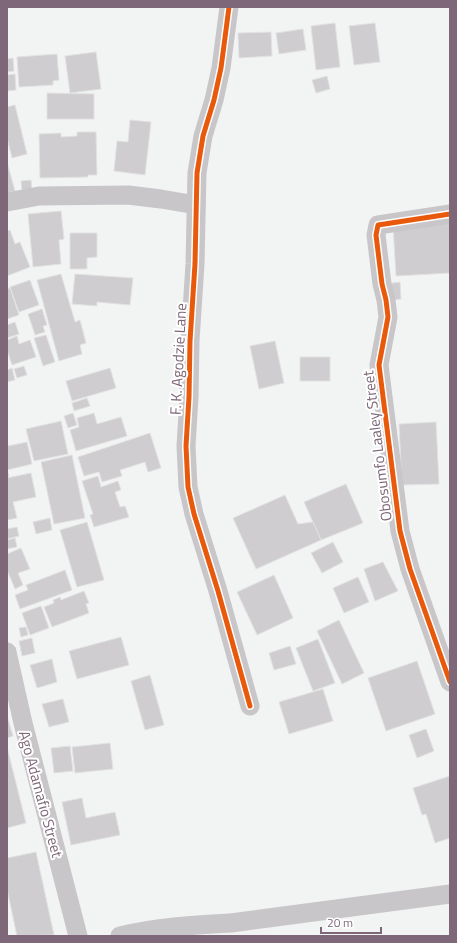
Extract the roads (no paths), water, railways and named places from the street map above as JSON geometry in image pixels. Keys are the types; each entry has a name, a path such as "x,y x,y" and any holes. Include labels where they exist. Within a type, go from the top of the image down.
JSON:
{"street":[{"name":"F. K. Agodzie Lane","path":"229,7 221,68 214,100 203,136 197,173 195,264 186,446 188,487 194,514 218,591 250,706"},
{"path":"7,202 39,196 128,196 161,199 196,205"},
{"name":"Obosumfo Laaley Street","path":"450,214 378,225 376,235 388,317 379,365 400,531 410,568 450,682"},
{"name":"Ago Adamafio Street","path":"7,652 23,723 78,936"},
{"path":"120,936 137,932 199,925 233,929 450,894"}]}
